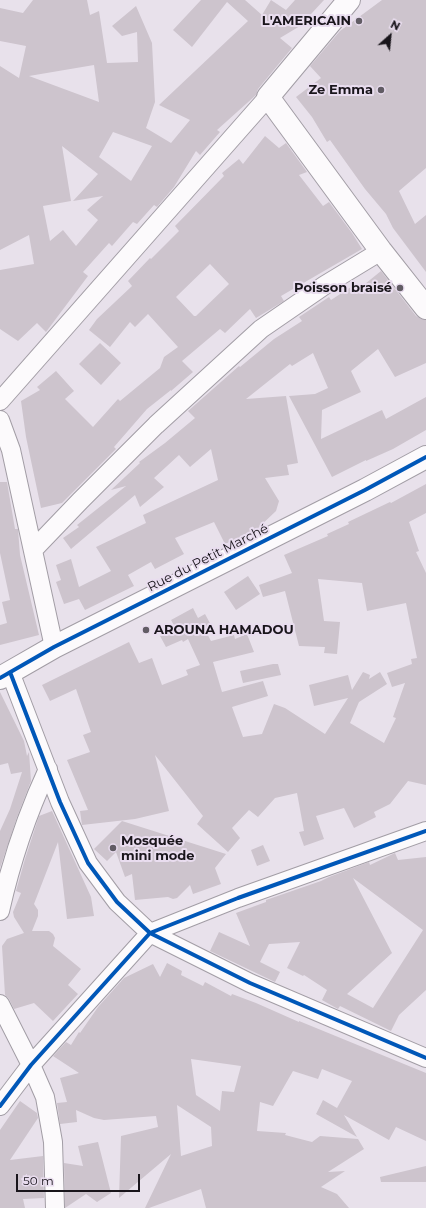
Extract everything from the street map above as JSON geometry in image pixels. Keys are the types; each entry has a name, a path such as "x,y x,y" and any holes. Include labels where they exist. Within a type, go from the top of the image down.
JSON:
{"street":[{"path":"0,401 268,97 349,0"},
{"path":"268,97 381,251 426,308"},
{"path":"33,550 156,425 261,329 325,285 381,251"},
{"path":"0,420 11,450 54,647"},
{"name":"Rue du Petit Marché","path":"5,675 54,647 365,490 426,457"},
{"path":"5,675 48,769 60,802 88,863 117,902 150,933 250,983 426,1058"},
{"path":"0,911 8,874 35,796 48,769"},
{"path":"0,1106 31,1065 150,933 238,898 426,831"},
{"path":"0,1004 31,1065 45,1097 53,1142 55,1208"}],"building":[{"path":"33,0 87,0 90,15 99,11 107,63 138,62 137,32 122,36 112,26 136,6 152,43 155,102 146,128 171,143 190,120 159,105 248,21 227,2 192,47 173,30 201,0 245,0 262,15 271,0 286,10 295,0 324,0 300,26 280,38 292,48 258,89 256,95 217,130 220,132 200,155 196,151 174,187 157,207 154,205 137,224 133,222 112,246 109,243 83,272 88,276 46,332 37,323 18,341 0,329 0,270 34,264 29,235 0,250 0,66 19,78 26,46 0,41 0,8 23,13","holes":["94,65 99,102 29,76","113,132 152,146 131,181 99,157","62,146 98,174 73,201 103,196 87,210 98,220 76,246 63,230 50,241 43,206 71,201"]},
{"path":"382,0 426,0 426,168 399,191 415,224 426,215 426,272 393,228 386,214 365,189 330,140 327,142 312,117 296,97 321,78 310,66 340,31"},
{"path":"265,136 279,148 286,143 307,172 299,175 323,206 329,202 362,249 281,296 284,301 256,318 250,309 225,333 220,329 182,361 193,372 147,409 114,447 116,449 62,503 41,508 26,437 21,401 40,390 37,387 56,371 74,391 65,399 93,427 118,399 120,401 160,368 164,357 178,347 148,314 135,327 130,322 110,347 89,330 97,319 132,286 128,281 179,231 175,226 224,176 222,173 239,159 243,164","holes":["210,264 229,284 196,316 194,316 176,297"]},
{"path":"381,271 416,316 426,320 426,363 395,377 378,349 351,371 361,392 322,410 321,439 382,410 386,419 426,397 426,430 393,449 366,460 332,477 289,396 315,394 328,388 313,353 292,366 290,364 246,399 286,396 298,463 287,465 289,475 265,478 279,501 276,511 256,530 225,544 214,522 175,538 184,554 155,569 151,562 128,575 134,586 85,610 79,599 64,604 56,582 61,580 56,565 71,559 79,587 111,571 96,547 146,523 143,515 218,480 211,449 190,467 179,455 154,478 164,487 140,507 135,495 71,549 63,538 79,527 77,525 126,486 111,490 140,463 139,462 195,418 188,411 239,366 240,367 274,339 302,321 299,317 329,297 331,300 357,283 360,288"},
{"path":"100,343 121,363 101,385 79,364"},
{"path":"0,482 7,482 15,529 18,529 20,555 39,635 0,645 0,625 7,623 2,602 10,600 0,553"},
{"path":"426,484 426,513 409,522 419,551 416,552 426,573 426,785 408,781 390,804 374,812 376,817 354,828 344,808 316,816 324,839 304,846 299,832 304,831 297,793 275,798 258,817 249,810 232,828 240,838 228,852 197,824 203,816 155,755 169,811 135,819 82,825 80,811 88,810 67,760 90,752 83,735 91,732 76,689 50,701 42,685 129,642 139,663 152,658 162,685 188,675 186,670 200,665 188,639 166,647 160,636 176,629 171,620 193,608 198,618 205,614 211,625 204,628 211,641 234,635 235,639 247,634 254,652 213,662 222,692 263,681 268,696 232,707 243,737 262,734 274,704 285,708 325,734 348,698 314,706 309,685 348,675 352,690 363,672 370,675 369,679 380,672 387,684 359,702 350,723 384,743 396,718 393,717 405,683 392,687 387,673 412,664 411,659 417,658 406,603 367,611 362,583 318,579 324,621 340,622 337,654 324,653 325,647 299,646 285,591 263,597 259,585 292,573 284,555 328,536 327,534 349,524 348,522 390,502 391,503"},
{"path":"248,576 260,594 236,610 224,592"},
{"path":"278,664 281,675 243,683 240,671"},
{"path":"0,692 24,741 27,756 29,752 31,781 0,868 0,831 10,809 22,772 11,774 8,763 0,765"},
{"path":"52,811 91,897 94,916 67,919 58,842 34,904 38,910 38,916 32,931 49,931 53,934 55,938 53,946 81,969 68,985 78,994 53,1021 34,1003 14,1009 9,999 5,995 2,946 7,939 24,933 14,917 13,912 21,893 16,891 39,816"},
{"path":"122,821 226,854 215,868 221,884 193,894 190,885 177,898 173,899 168,897 135,900 132,874 125,877 116,852 107,861 94,849"},
{"path":"263,845 270,861 257,866 251,850"},
{"path":"395,853 398,860 426,857 426,990 399,1015 391,1031 340,1006 338,1009 322,1000 327,990 304,975 303,976 287,968 300,942 269,944 260,962 280,972 275,982 210,951 219,932 250,946 236,913 266,902 266,900 321,881 369,862 370,865","holes":["353,878 423,930 373,1008 347,994 392,953"]},
{"path":"167,963 182,971 181,975 203,986 205,982 231,996 232,994 256,1003 426,1073 426,1141 396,1127 389,1140 344,1115 357,1137 316,1114 323,1100 337,1108 352,1081 322,1069 318,1079 293,1071 273,1106 260,1102 257,1131 286,1133 285,1135 312,1142 320,1136 358,1139 364,1149 328,1172 345,1171 321,1187 337,1194 349,1208 206,1208 201,1189 149,1208 145,1208 171,1154 119,1198 121,1136 158,1127 156,1116 104,1120 94,1118 76,1110 77,1122 60,1124 57,1103 67,1102 60,1078 79,1073 53,1056 66,1042 71,1045 98,1007 124,978 153,964 160,977","holes":["191,1059 241,1066 234,1092 222,1091 220,1111 196,1095","177,1105 211,1127 212,1146 181,1156"]},
{"path":"20,1101 37,1113 38,1118 10,1160 43,1156 44,1198 23,1199 25,1208 0,1208 0,1130"},
{"path":"98,1142 111,1193 97,1202 86,1194 65,1208 64,1163 83,1166 78,1146"},
{"path":"426,1166 426,1182 381,1182 380,1177"}],"cycle path":[{"path":"0,678 54,647 365,490 426,457"},
{"path":"10,672 60,802 88,863 117,902 150,933 250,983 426,1058"},
{"path":"0,1106 31,1065 150,933 238,898 426,831"}],"place":[{"name":"L'AMERICAIN","path":"359,21"},
{"name":"Ze Emma","path":"381,90"},
{"name":"Poisson braisé","path":"400,288"},
{"name":"AROUNA HAMADOU","path":"146,630"},
{"name":"Mosquée mini mode","path":"113,848"}]}
